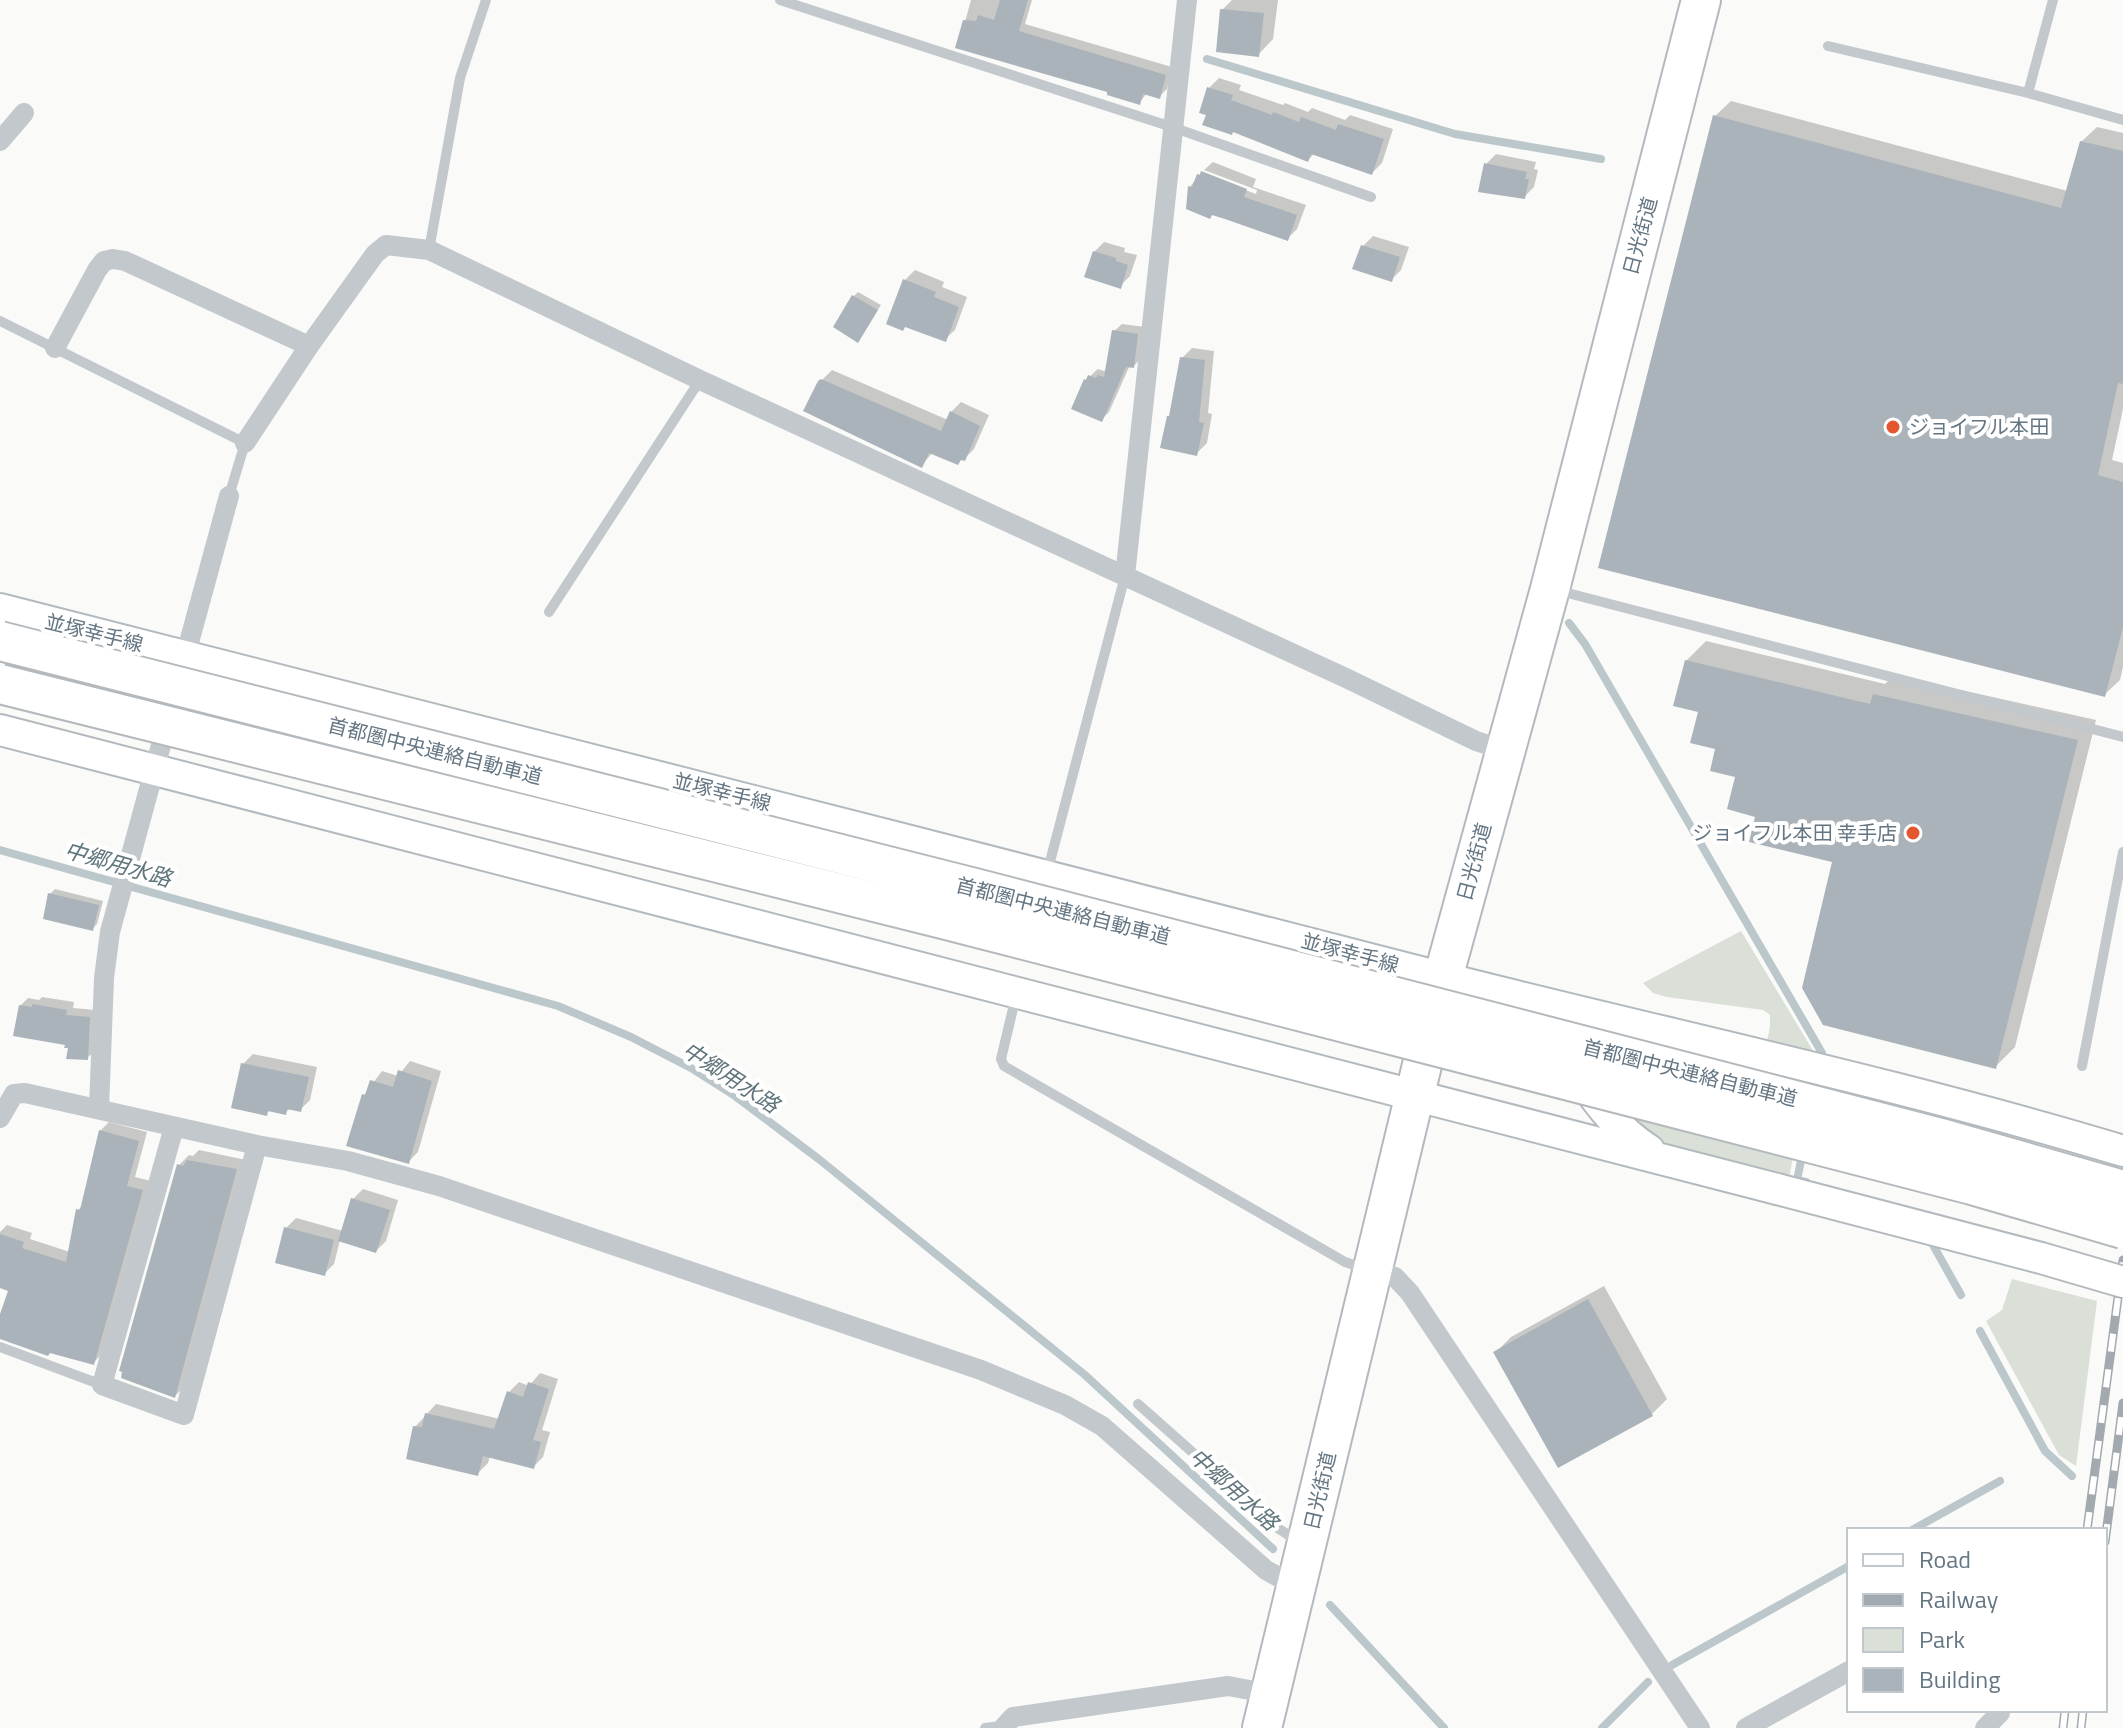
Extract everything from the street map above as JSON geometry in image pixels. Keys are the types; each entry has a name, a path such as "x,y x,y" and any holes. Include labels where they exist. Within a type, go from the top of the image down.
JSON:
{"highway":[{"name":"日光街道","path":"1267,1711 1413,1096 1504,750 1550,589 1701,0"},
{"name":"首都圏中央連絡自動車道","path":"0,641 975,888 1933,1136 2123,1190"},
{"name":"首都圏中央連絡自動車道","path":"0,684 943,919 1972,1185 2123,1229"}],"main road":[{"name":"並塚幸手線","path":"0,609 1047,874 1443,978 1972,1109 2123,1151"},
{"path":"0,730 1777,1189 2123,1282"},
{"path":"1155,902 1217,927 1237,939 1249,948 1266,975 1283,987 1404,1019 1410,1026 1412,1036 1413,1096"},
{"path":"1443,978 1450,1005 1460,1024 1469,1032 1563,1061 1574,1068 1604,1113 1625,1133 1664,1160"}],"street":[{"path":"1125,576 1187,0"},
{"path":"0,141 24,113"},
{"path":"245,443 375,254 386,245 429,250 700,380 1476,741 1504,750"},
{"path":"55,348 97,270 104,261 113,259 125,261 309,346"},
{"path":"99,1109 104,978 110,932 229,496"},
{"path":"0,1118 14,1094 25,1093 257,1145 348,1161 439,1186 981,1370 1065,1405 1102,1426 1266,1570 1296,1587"},
{"path":"174,1127 102,1385 184,1415 257,1145"},
{"path":"1373,1270 1395,1277 1410,1293 1700,1728"},
{"path":"1746,1728 1847,1672"},
{"path":"997,1727 1013,1717 1228,1686 1267,1711"},
{"path":"1985,1728 2000,1712"}],"lane":[{"path":"429,250 460,78 486,0"},
{"path":"780,0 1172,127 1371,197"},
{"path":"2028,93 2053,0"},
{"path":"1828,46 2028,93 2123,120"},
{"path":"0,321 245,443 229,496"},
{"path":"549,612 700,380"},
{"path":"1047,874 1125,576"},
{"path":"1550,589 2123,737"},
{"path":"2082,1066 2123,852"},
{"path":"1016,994 1001,1059 1004,1066 1345,1262 1373,1270"},
{"path":"0,1347 102,1385"},
{"path":"1138,1404 1279,1529 1307,1545"}],"green space":[{"path":"1741,931 1812,1049 1789,1179 1652,1139 1526,1019 1760,1074 1770,1015 1763,1010 1667,997 1653,993 1643,983"},
{"path":"2012,1279 2097,1301 2076,1466 2059,1455 1986,1321 2002,1310"}],"building":[{"path":"1000,0 1028,0 1019,31 1166,75 1160,99 1143,94 1140,105 1107,95 1107,92 955,48 963,20 976,21 978,15 994,20"},
{"path":"1220,9 1264,13 1259,57 1216,52"},
{"path":"1207,87 1233,95 1231,100 1272,115 1273,112 1299,122 1301,117 1336,130 1338,124 1384,139 1372,175 1311,154 1308,162 1233,132 1232,135 1202,125 1206,115 1199,113"},
{"path":"1713,115 2061,208 2080,141 2123,151 2123,384 2118,383 2098,475 2123,482 2123,627 2105,697 1598,568"},
{"path":"1484,163 1527,172 1525,179 1529,179 1525,199 1478,192"},
{"path":"1201,171 1247,189 1244,197 1297,215 1288,241 1186,209 1188,186 1192,187"},
{"path":"1361,245 1400,257 1392,282 1352,269"},
{"path":"1093,251 1128,265 1121,289 1084,277"},
{"path":"903,279 936,292 934,297 959,307 946,342 905,327 903,331 886,324"},
{"path":"852,295 878,310 858,343 833,327"},
{"path":"1112,330 1138,334 1134,368 1126,367 1102,422 1071,409 1088,375 1104,377"},
{"path":"1180,357 1205,360 1199,422 1204,423 1197,456 1160,448"},
{"path":"821,379 941,431 950,411 980,426 965,461 961,460 958,465 929,453 922,468 803,411"},
{"path":"1685,660 1870,704 1873,694 2078,740 1996,1069 1823,1025 1802,988 1832,862 1749,842 1755,817 1727,809 1735,777 1710,771 1715,749 1690,743 1698,712 1673,706"},
{"path":"48,893 99,905 93,931 43,919"},
{"path":"32,1004 67,1010 66,1015 90,1017 88,1060 66,1059 68,1048 64,1048 65,1045 13,1036 19,1005 32,1007"},
{"path":"241,1063 309,1077 301,1112 287,1109 286,1115 268,1111 267,1116 231,1108"},
{"path":"398,1070 432,1081 409,1164 346,1146 362,1094 365,1095 370,1080 393,1087"},
{"path":"99,1130 139,1141 127,1186 143,1190 94,1365 50,1353 48,1356 0,1339 0,1314 8,1291 0,1288 0,1234 24,1242 22,1248 66,1262 76,1209 80,1210"},
{"path":"187,1160 237,1169 175,1398 121,1378 122,1372 119,1371 177,1164 183,1166"},
{"path":"351,1198 390,1210 376,1253 338,1241"},
{"path":"284,1227 334,1240 325,1276 275,1263"},
{"path":"1588,1299 1653,1416 1558,1468 1493,1352"},
{"path":"528,1382 549,1389 533,1440 541,1442 534,1469 483,1456 478,1476 406,1459 413,1426 422,1427 425,1413 494,1429 507,1391 523,1397"}],"waterway":[{"path":"1207,59 1455,134 1601,159"},
{"path":"1569,623 1585,644 1822,1053 1820,1063"},
{"name":"中郷用水路","path":"0,850 558,1006 631,1037 691,1068 735,1096 820,1160 1085,1375 1273,1549"},
{"path":"1803,1151 1797,1180 1806,1182"},
{"path":"1928,1236 1961,1295"},
{"path":"1980,1331 2045,1451 2072,1476"},
{"path":"1916,1528 2000,1481"},
{"path":"1672,1665 1847,1567"},
{"name":"中郷用水路","path":"1330,1605 1444,1728"},
{"path":"1602,1728 1648,1682"}],"railway":[{"path":"2087,1528 2123,1260"},
{"path":"2107,1528 2123,1403"},
{"path":"2063,1728 2065,1712"},
{"path":"2081,1728 2083,1712"}],"place":[{"name":"ジョイフル本田","path":"1893,427"},
{"name":"ジョイフル本田 幸手店","path":"1913,833"}]}
